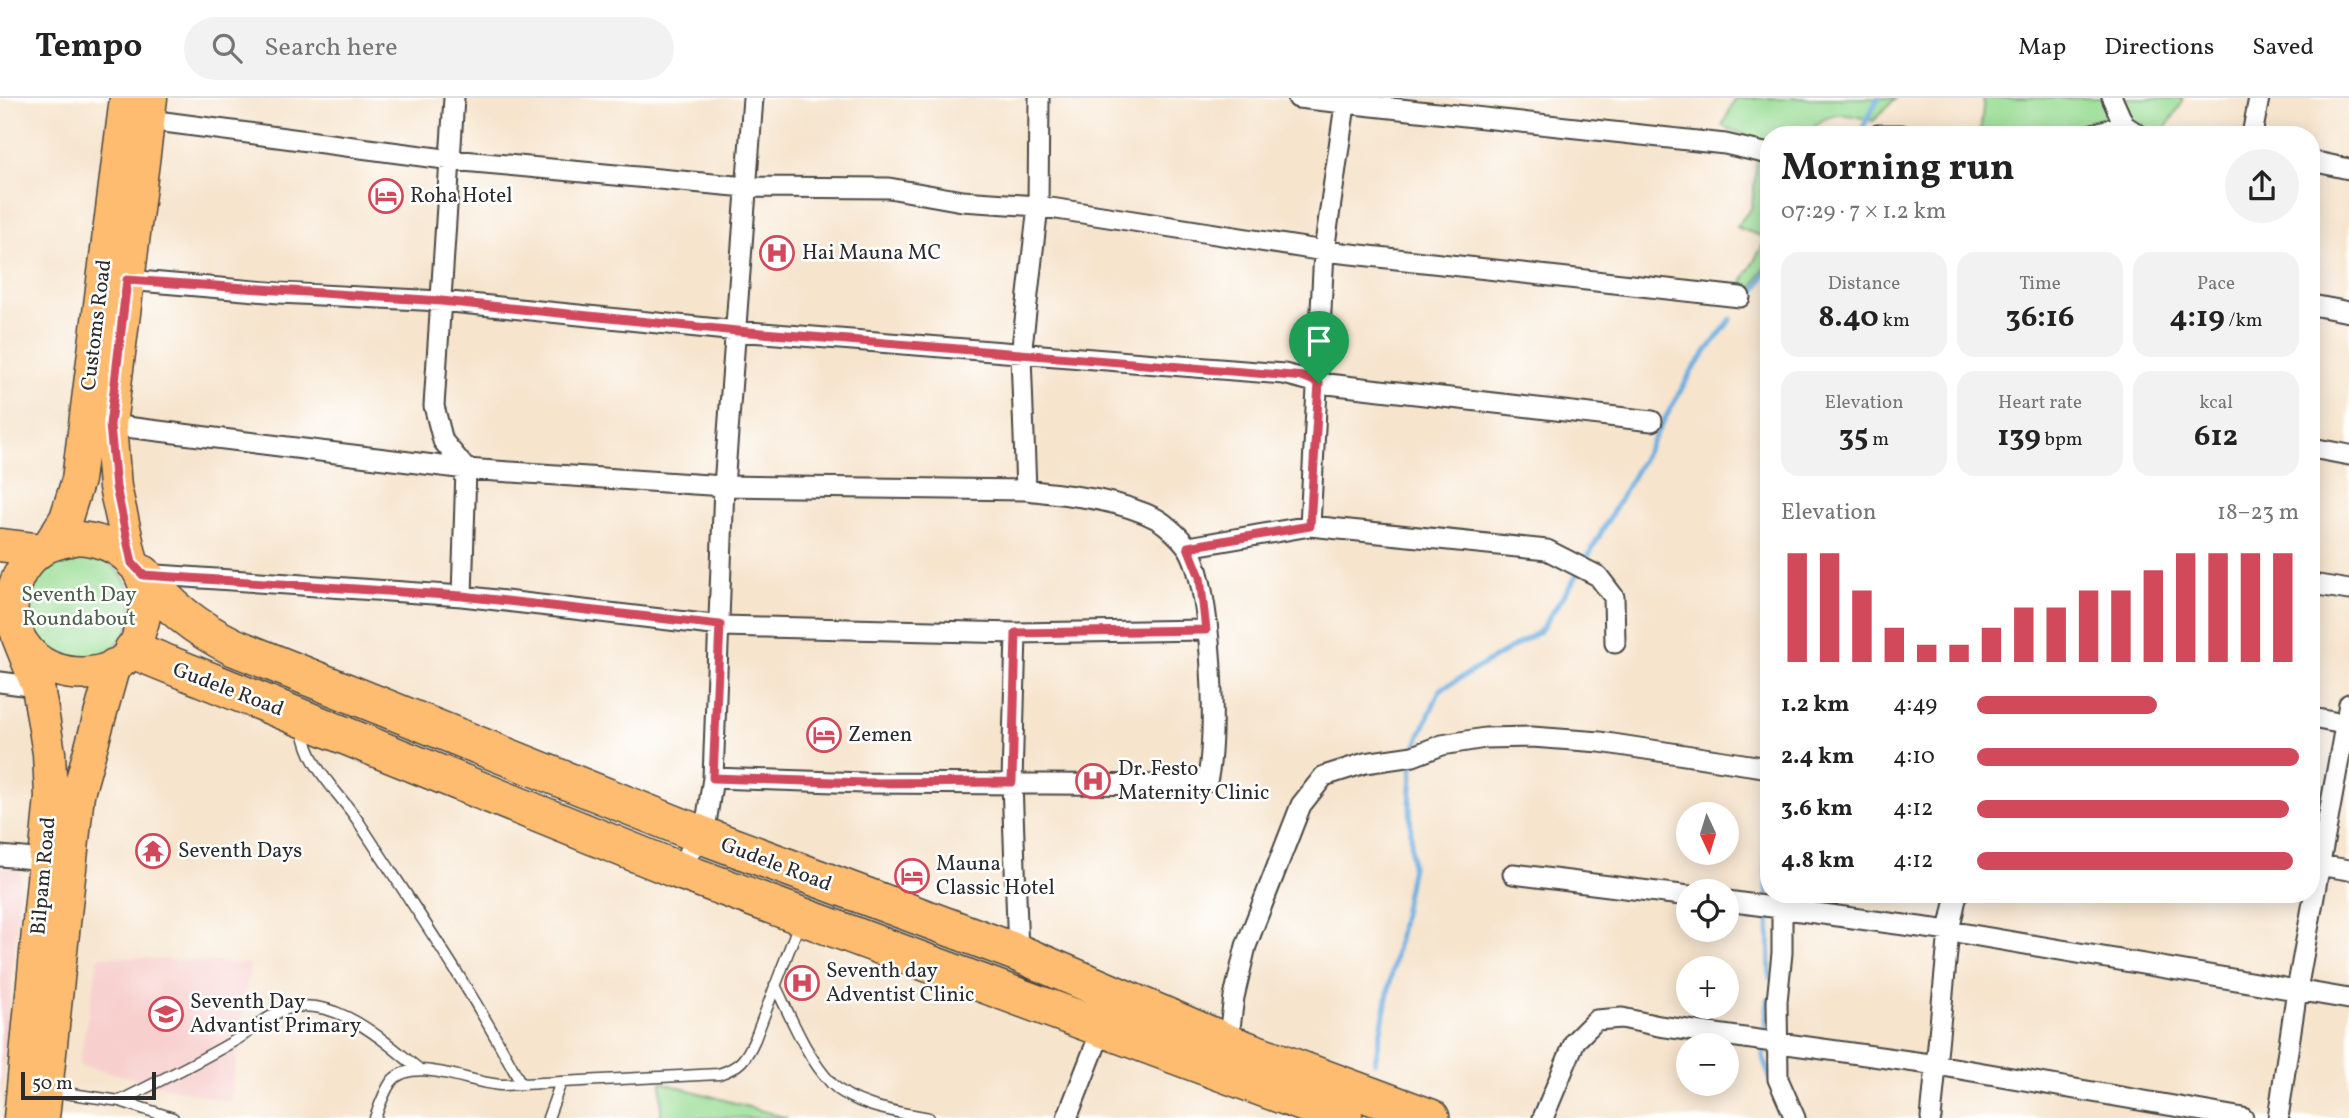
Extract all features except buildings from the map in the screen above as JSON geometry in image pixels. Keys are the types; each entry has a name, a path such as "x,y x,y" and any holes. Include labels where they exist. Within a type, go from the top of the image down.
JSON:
{"highway":[{"name":"Gudele Road","path":"138,569 165,603 206,633 234,647 704,836 1018,953 1228,1042 1432,1118"},
{"name":"Gudele Road","path":"123,658 302,718 675,869 1103,1026 1344,1118"}],"main road":[{"name":"Customs Road","path":"45,547 66,518 78,480 125,98"},
{"name":"Customs Road","path":"138,569 116,487 110,425 150,109"},
{"path":"0,544 45,547 79,538 94,540 108,545 138,569 148,610 123,658 88,674 60,671 36,659 11,625 11,608 19,575 45,547"},
{"name":"Bilpam Road","path":"11,625 38,687 50,775 46,860 20,1118"},
{"name":"Bilpam Road","path":"44,1104 78,794 123,658"}],"street":[{"path":"454,98 434,406 443,441 466,469 462,596"},
{"path":"675,869 704,836 713,778 724,486 753,98"},
{"path":"1026,490 1021,356 1038,206 1039,98"},
{"path":"1298,98 1346,101 1725,144 1760,152"},
{"path":"2112,98 2129,126"},
{"path":"2254,126 2259,98"},
{"path":"1310,526 1324,251 1346,101"},
{"path":"150,109 452,160 747,187 889,188 962,201 1038,206 1324,251 1740,297"},
{"path":"2320,163 2349,169"},
{"path":"127,280 441,301 1021,356 1284,374 1319,383 1652,421"},
{"path":"2320,307 2349,312"},
{"path":"110,425 466,469 724,486 1026,490 1112,503 1158,519 1188,547 1200,577 1213,701 1208,781 1197,785 864,783 713,778"},
{"path":"2320,450 2349,455"},
{"path":"1188,547 1310,526 1547,550 1589,571 1614,597 1615,643"},
{"path":"138,569 462,596 720,625 1016,633 1206,630"},
{"path":"2320,585 2349,590"},
{"path":"1016,633 1012,782 1018,953"},
{"path":"0,682 38,687"},
{"path":"2320,846 2349,704"},
{"path":"2320,719 2347,724"},
{"path":"1228,1042 1234,997 1246,946 1301,805 1324,776 1365,763 1413,756 1442,744 1521,737 1600,742 1760,767"},
{"path":"0,856 46,860"},
{"path":"2320,865 2349,870"},
{"path":"1513,874 1676,894"},
{"path":"1739,901 1760,902"},
{"path":"1795,1118 1778,1079 1777,1001 1783,903 2349,999"},
{"path":"1931,1118 1949,931 1955,903"},
{"path":"2278,1118 2310,903"},
{"path":"1543,1118 1574,1041 1596,1020 1622,1018 1659,1026 1937,1065 2243,1118"},
{"path":"1067,1118 1103,1026"}],"lane":[{"path":"302,718 306,750 312,762 354,814 461,978 522,1084"},
{"path":"375,1118 392,1081 405,1073 420,1070 435,1070 487,1085 719,1074 736,1068 747,1058 802,916"},
{"path":"775,985 802,1040 833,1085 861,1101 929,1118"},
{"path":"120,1101 236,1040 281,1011 333,1011 378,1036 420,1070"},
{"path":"548,1118 561,1082"},
{"path":"44,1104 120,1101 173,1118"}],"shaded area":[{"path":"0,867 21,870 0,1106"},
{"name":"Seventh Day Advantist Primary","path":"99,956 250,964 230,1102 79,1065"}],"green space":[{"path":"1736,98 1896,98 1873,121 1850,115 1836,115 1815,126 1760,126 1760,236 1736,227 1752,207 1759,140 1722,126"},
{"path":"1984,98 2182,98 2182,103 2167,126 1981,126"},
{"path":"1760,250 1760,275 1750,292 1741,284"},
{"name":"Seventh Day Roundabout","path":"79,554 99,558 116,570 128,587 132,607 128,627 116,644 99,656 79,660 59,656 42,644 30,627 26,607 30,587 42,570 59,558"},
{"path":"661,1082 787,1118 661,1118"}],"waterway":[{"path":"1864,126 1878,98"},
{"path":"1751,298 1760,282"},
{"path":"1414,749 1440,690 1540,631 1578,574 1691,372 1731,319"},
{"path":"1375,1062 1412,866 1410,804 1413,759"},
{"path":"1769,911 1770,978"},
{"path":"1768,999 1763,1057 1783,1118"}],"place":[{"name":"Roha Hotel","path":"386,196"},
{"name":"Hai Mauna MC","path":"777,253"},
{"name":"Zemen","path":"824,735"},
{"name":"Dr. Festo Maternity Clinic","path":"1093,781"},
{"name":"Seventh Days","path":"153,851"},
{"name":"Mauna Classic Hotel","path":"912,876"},
{"name":"Seventh day Adventist Clinic","path":"802,983"},
{"name":"Seventh Day Advantist Primary","path":"166,1014"}],"route":[{"path":"127,280 279,293 441,301 1021,356 1284,374 1305,377 1319,383 1310,526 1188,547 1200,577 1206,630 1016,633 1012,782 864,783 713,778 720,625 462,596 143,575 132,563 116,487 110,425 127,280"}]}
